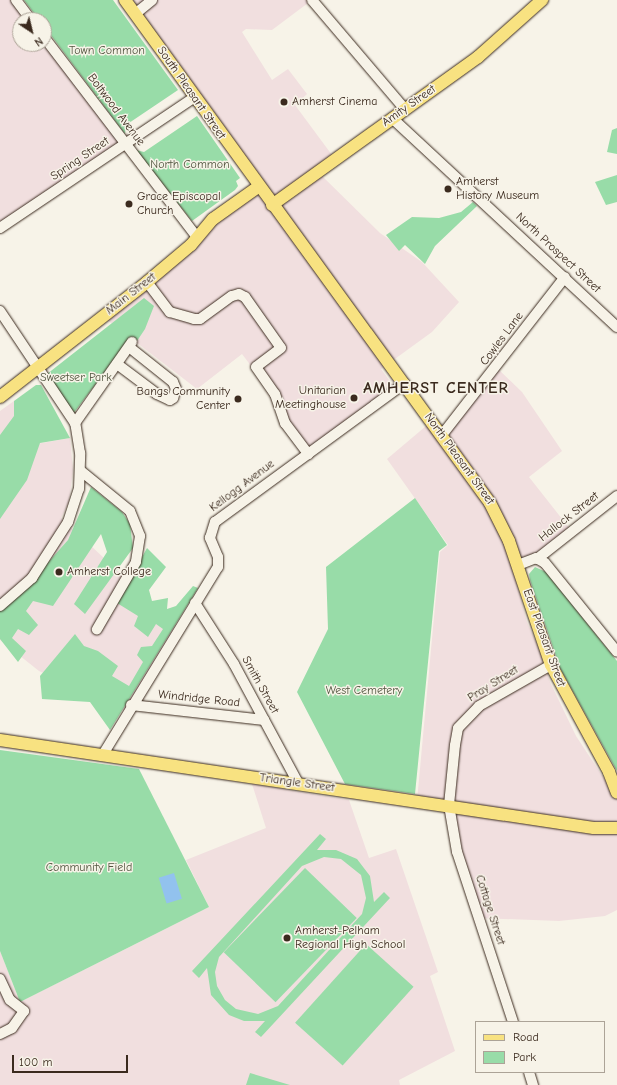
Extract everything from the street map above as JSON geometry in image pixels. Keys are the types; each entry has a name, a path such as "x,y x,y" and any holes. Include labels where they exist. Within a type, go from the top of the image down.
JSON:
{"main road":[{"name":"South Pleasant Street","path":"125,0 258,187"},
{"name":"Amity Street","path":"272,205 500,39 542,0"},
{"name":"North Pleasant Street","path":"258,187 405,383 493,507 518,565"},
{"name":"Main Street","path":"0,397 147,282 197,237 213,219 258,187"},
{"name":"East Pleasant Street","path":"518,565 551,665 613,776 617,793"},
{"name":"Triangle Street","path":"0,740 102,756 449,805 594,828 617,828"},
{"name":"Triangle Street","path":"594,828 617,836"}],"street":[{"path":"16,0 25,12"},
{"path":"135,14 152,0"},
{"path":"312,0 404,108"},
{"name":"Boltwood Avenue","path":"52,48 197,237"},
{"name":"Spring Street","path":"0,228 194,98"},
{"name":"North Prospect Street","path":"392,118 565,277 617,327"},
{"name":"Cowles Lane","path":"442,435 565,277"},
{"path":"147,282 170,312 194,319 200,319 232,296 240,294 245,297 281,348 256,367 275,394 285,423 308,454"},
{"path":"0,311 75,423 81,471 76,503 58,540 32,578 0,606"},
{"path":"75,423 131,344 173,382 176,389 173,398 170,400 157,394 117,364"},
{"name":"Kellogg Avenue","path":"102,756 118,734 132,705 218,567 218,557 210,538 215,522 405,383"},
{"path":"81,471 130,511 140,536 136,562 97,628"},
{"name":"Hallock Street","path":"537,558 617,496"},
{"path":"518,565 537,558 545,563 616,649"},
{"name":"Smith Street","path":"195,603 264,720 298,783"},
{"name":"Pray Street","path":"449,805 458,728 465,717 499,693 551,665"},
{"name":"Windridge Road","path":"132,705 264,720"},
{"name":"Cottage Street","path":"449,805 457,852 513,1021"},
{"path":"0,979 8,998 24,1011 12,1028 0,1034"},
{"path":"529,1073 533,1085"}],"shaded area":[{"path":"0,0 16,0 25,12 12,12 12,52 50,52 125,145 0,228"},
{"path":"125,0 312,0 272,30 246,29 242,32 272,80 288,69 307,94 295,105 332,155 318,172 380,233 422,262 459,302 432,332 381,369 392,384 391,389 308,454 273,395 242,354 197,389 102,316 258,187"},
{"path":"497,368 522,392 562,451 529,477 570,529 543,550 511,562 527,622 541,653 550,682 576,736 617,798 617,910 605,916 559,921 478,918 449,805 417,801 440,552 448,545 387,459 432,421 442,435"},
{"name":"Amherst College","path":"14,401 14,448 70,438 73,470 69,502 61,518 177,626 125,711 39,671 0,640 0,411"},
{"name":"Amherst-Pelham Regional High School","path":"252,784 349,800 369,858 396,849 438,972 430,976 455,1051 399,1080 400,1085 0,1085 0,951 20,1002 209,907 186,860 266,828"}],"green space":[{"name":"Town Common","path":"24,0 113,0 178,90 126,125 125,134 52,37 52,12 33,12"},
{"name":"North Common","path":"197,116 240,178 236,181 238,186 235,190 192,221 136,150 144,152"},
{"path":"617,128 617,154 607,152 612,130"},
{"path":"617,175 617,202 606,205 595,182"},
{"path":"473,202 477,206 435,246 425,264 405,245 399,251 386,235 412,217 439,218 461,212"},
{"name":"Sweetser Park","path":"144,298 154,306 145,329 137,341 131,337 73,414 47,374"},
{"path":"36,385 41,385 70,438 40,443 27,480 0,519 0,435 14,416 14,401"},
{"path":"91,487 122,512 130,524 133,548 85,614 74,604 107,552 101,534 53,606 33,601 26,611 38,625 29,635 18,629 12,638 26,651 18,662 0,639 0,610 29,584 68,540"},
{"name":"West Cemetery","path":"415,498 447,545 439,551 415,794 345,784 297,692 328,629 326,567"},
{"path":"147,548 166,567 149,590 152,601 168,598 167,609 176,606 193,586 198,588 110,730 90,702 42,699 40,676 75,634 84,646 98,651 118,666 112,676 129,686 143,662 137,655 141,647 152,646 163,629 156,624 148,637 134,626 138,616 117,603"},
{"path":"535,567 546,572 617,661 617,771 560,668 530,580 529,574"},
{"name":"Community Field","path":"0,750 139,769 209,907 20,1002 0,951"},
{"path":"320,834 326,839 317,850 336,850 357,859 370,876 374,902 384,892 390,898 261,1037 255,1032 265,1021 244,1021 229,1015 211,995 207,968 199,978 192,971","holes":["324,857 341,859 361,875 366,898 362,914 278,1006 258,1014 236,1009 225,1000 217,986 215,972 219,957 302,866"]},
{"path":"305,868 357,918 276,1002 224,952"},
{"path":"366,944 414,987 343,1066 295,1023"},
{"path":"250,1073 290,1085 246,1085"}],"water":[{"path":"174,873 182,899 167,903 159,878"}],"place":[{"name":"Amherst Cinema","path":"284,102"},
{"name":"Amherst History Museum","path":"448,189"},
{"name":"Grace Episcopal Church","path":"129,204"},
{"name":"Unitarian Meetinghouse","path":"354,398"},
{"name":"Bangs Community Center","path":"238,399"},
{"name":"Amherst College","path":"59,572"},
{"name":"Amherst-Pelham Regional High School","path":"287,938"}],"district":[{"name":"AMHERST CENTER","path":"436,388"}]}
